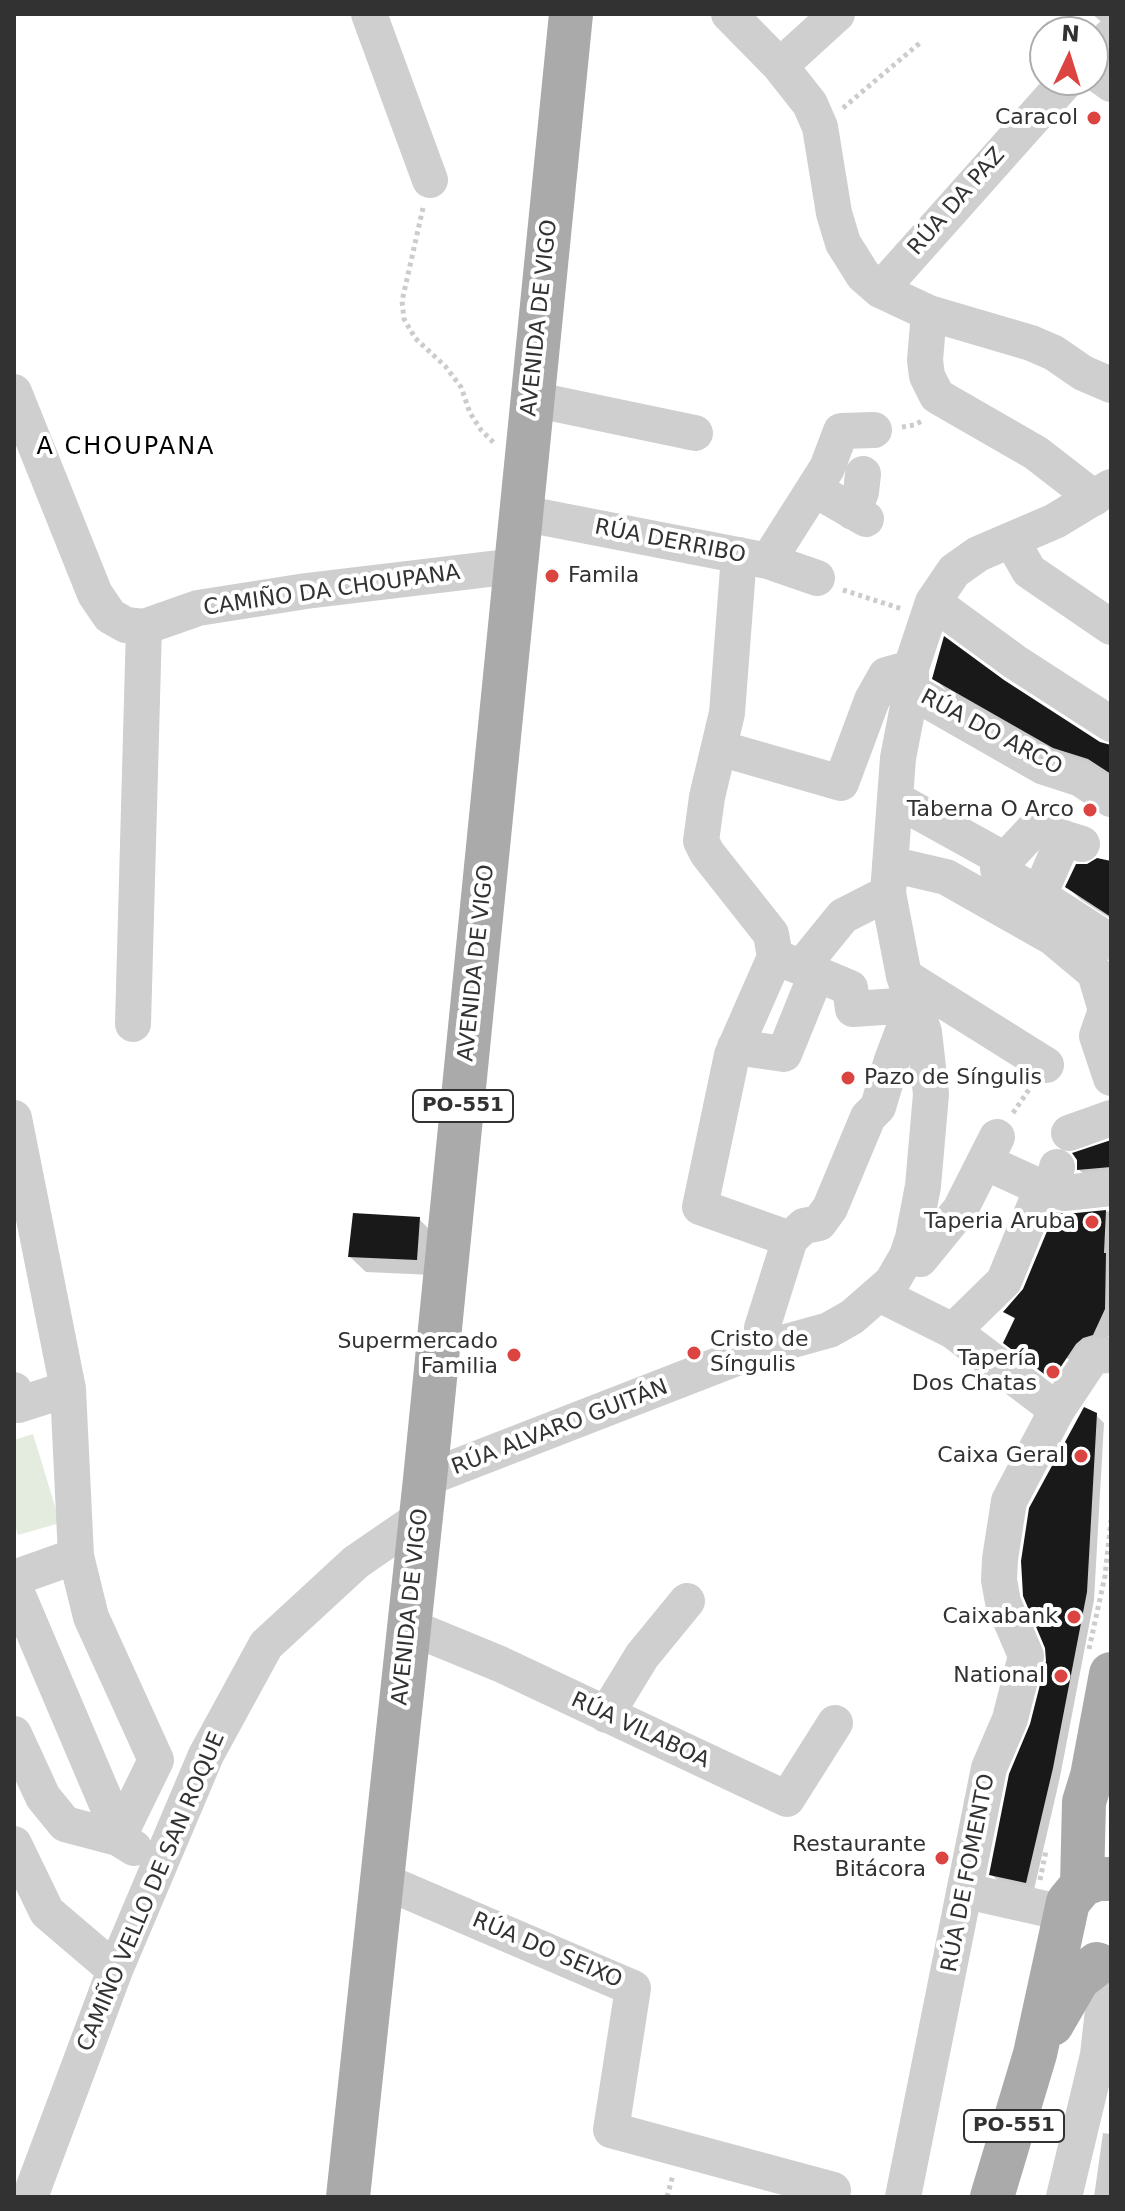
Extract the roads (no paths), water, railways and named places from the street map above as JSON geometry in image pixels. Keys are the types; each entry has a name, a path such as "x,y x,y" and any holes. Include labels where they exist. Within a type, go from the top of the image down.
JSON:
{"main road":[{"name":"AVENIDA DE VIGO","path":"348,2197 410,1627 571,14"},
{"name":"PO-551","path":"992,2197 1080,1901 1084,1802 1092,1776 1111,1674"},
{"name":"PO-551","path":"1092,1776 1111,1836"},
{"path":"1080,1901 1069,1944 1081,1957 1105,1964"},
{"name":"PO-551","path":"1035,2054 1078,1979 1105,1964"}],"street":[{"path":"369,14 430,180"},
{"path":"729,14 780,66 810,104 820,127 834,213 843,243 863,275 880,290 929,313 1031,343 1111,385"},
{"path":"780,66 837,14"},
{"name":"RÚA DA PAZ","path":"880,290 1053,96"},
{"path":"929,313 925,360 927,376 937,396 1102,492 1055,521 978,554 954,571 930,609 911,680 898,758 889,878 908,991 924,1032 931,1094 923,1186 907,1256 920,1259 934,1245 960,1210 991,1150 1048,1180 1064,1193 1111,1188"},
{"path":"532,399 695,433"},
{"path":"16,402 95,594 110,616 126,625 144,627 133,1024"},
{"path":"874,430 841,431 827,468 814,489 754,558 701,841 707,853 796,966 850,988 853,1009 908,991 1044,1067 1097,1036"},
{"path":"814,489 860,515 863,474"},
{"name":"RÚA DERRIBO","path":"521,513 754,558 817,578"},
{"path":"1012,541 1029,571 1111,627"},
{"name":"CAMIÑO DA CHOUPANA","path":"144,627 198,608 306,591 515,566"},
{"path":"930,609 1111,724"},
{"path":"719,748 841,783 872,700 886,675 911,680"},
{"name":"RÚA DO ARCO","path":"911,680 1044,767 1081,779 1111,799"},
{"path":"895,799 1001,858"},
{"path":"972,892 1001,858 1034,829 1073,841 1039,895"},
{"path":"1001,858 998,869 1039,895 1106,955 1106,1010 1097,1036 1111,1078"},
{"path":"790,1239 700,1207 735,1047 796,966 808,959 843,916 889,878 946,877 1052,937 1106,955"},
{"path":"735,1047 784,1054 796,966"},
{"path":"768,1348 762,1328 790,1239 804,1226 819,1223 830,1208 868,1117 878,1107 908,991"},
{"path":"14,1118 68,1389 76,1556 91,1617 156,1760 118,1838"},
{"path":"1069,1133 1111,1118"},
{"path":"953,1331 1004,1281 1048,1180"},
{"name":"RÚA ALVARO GUITÁN","path":"422,1499 768,1348 829,1330 852,1317 892,1282 907,1256"},
{"path":"874,1298 953,1331 1057,1410"},
{"name":"RÚA DE FOMENTO","path":"903,2197 989,1768 1010,1719 1026,1656 1003,1602 999,1580 1009,1501 1057,1410 1093,1356 1111,1357"},
{"path":"14,1390 18,1405 68,1389"},
{"name":"CAMIÑO VELLO DE SAN ROQUE","path":"30,2197 115,1970 160,1862 206,1755 266,1645 422,1499"},
{"path":"14,1578 76,1556"},
{"path":"14,1586 105,1799 118,1838"},
{"path":"606,1715 642,1656 687,1601"},
{"name":"RÚA VILABOA","path":"410,1627 500,1664 787,1799 835,1723"},
{"path":"14,1734 43,1797 65,1824 118,1838 160,1862"},
{"path":"14,1844 47,1912 115,1970"},
{"name":"RÚA DO SEIXO","path":"381,1880 633,1988 611,2130 833,2190"},
{"path":"966,1891 1080,1901"},
{"path":"1064,2197 1098,2055 1105,1964"}],"place":[{"name":"Caracol","path":"1094,118"},
{"name":"Famila","path":"552,576"},
{"name":"Taberna O Arco","path":"1090,810"},
{"name":"Pazo de Síngulis","path":"848,1078"},
{"name":"Taperia Aruba","path":"1092,1222"},
{"name":"Cristo de Síngulis","path":"694,1353"},
{"name":"Supermercado Familia","path":"514,1355"},
{"name":"Tapería Dos Chatas","path":"1053,1372"},
{"name":"Caixa Geral","path":"1081,1456"},
{"name":"Caixabank","path":"1074,1617"},
{"name":"National","path":"1061,1676"},
{"name":"Restaurante Bitácora","path":"942,1858"}],"district":[{"name":"A CHOUPANA","path":"126,448"}]}
